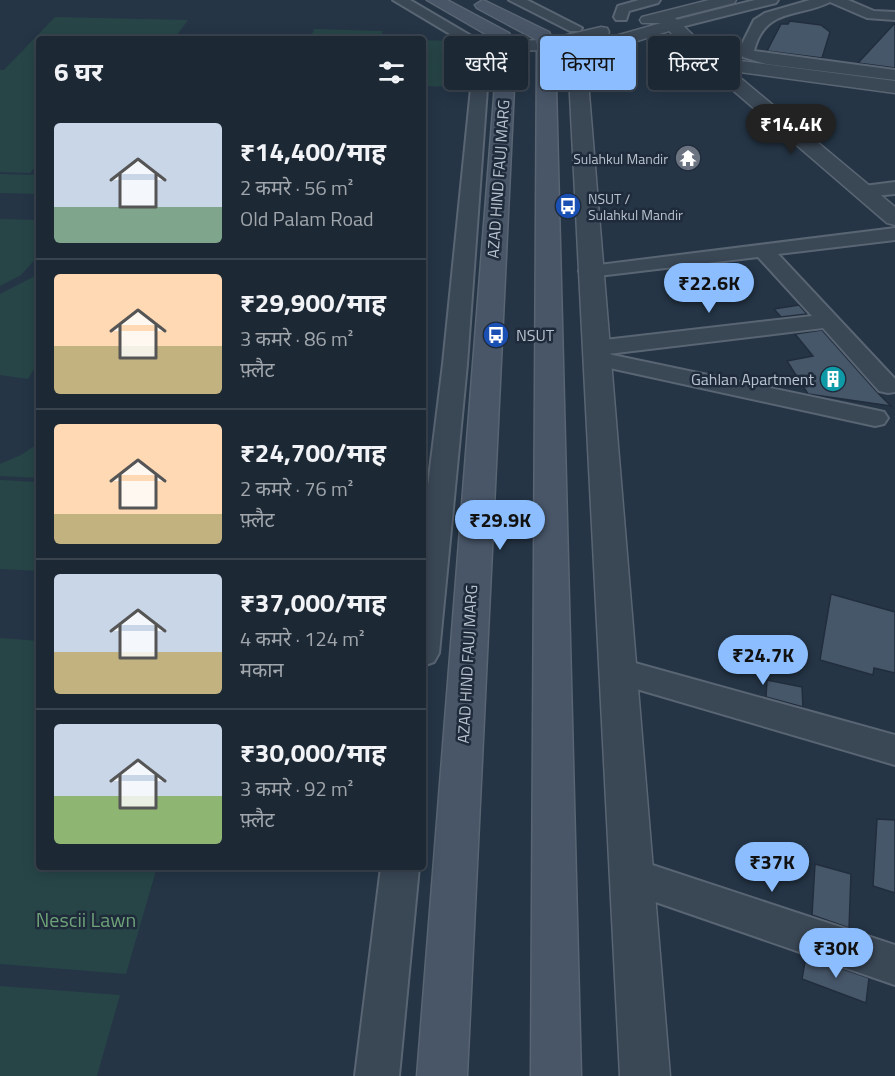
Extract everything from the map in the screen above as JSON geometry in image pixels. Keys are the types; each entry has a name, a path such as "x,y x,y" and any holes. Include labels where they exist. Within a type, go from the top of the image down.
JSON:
{"main road":[{"path":"435,0 488,36"},
{"path":"473,0 540,39"},
{"name":"AZAD HIND FAUJ MARG","path":"442,1076 495,90"},
{"path":"545,90 556,1076"}],"street":[{"path":"400,0 482,36"},
{"path":"516,0 575,28"},
{"path":"621,17 623,9 653,0"},
{"path":"645,1076 577,56 587,49 676,14 728,0"},
{"path":"568,36 676,14 771,0"},
{"path":"825,0 770,16 759,23 746,50 748,54 766,59 895,75"},
{"path":"836,0 872,15 894,15"},
{"path":"556,36 575,28 621,17 676,14"},
{"path":"676,14 692,36"},
{"path":"740,67 895,87"},
{"path":"740,87 895,218"},
{"path":"426,624 454,364 492,90"},
{"path":"863,191 895,188"},
{"path":"590,271 895,234"},
{"path":"763,250 888,386"},
{"path":"596,353 828,321"},
{"path":"596,353 875,418"},
{"path":"617,671 895,750"},
{"path":"377,1076 400,870"},
{"path":"631,876 895,965"}],"green space":[{"path":"55,17 188,20 176,36 37,36"},
{"path":"314,29 383,31 381,36 311,36"},
{"path":"36,37 36,166 30,173 0,172 0,70 4,70"},
{"path":"426,40 444,41 444,87 426,86"},
{"path":"0,174 35,175 36,194 0,193"},
{"path":"0,219 36,220 36,258 21,275 0,286"},
{"path":"36,274 36,366 28,379 0,375 0,294"},
{"path":"36,445 36,478 0,476 0,464 21,455"},
{"path":"0,480 36,482 36,571 0,569"},
{"name":"Nescii Lawn","path":"0,638 36,641 36,870 156,870 126,974 0,964"},
{"path":"0,986 120,995 97,1076 0,1076"}],"building":[{"path":"790,21 821,25 830,32 822,58 767,51 781,24 788,24"},
{"path":"895,23 895,68 858,63"},
{"path":"799,305 807,314 781,317 774,309"},
{"name":"Gahlan Apartment","path":"822,330 891,406 808,394 787,361 813,356 795,334"},
{"path":"831,594 895,612 895,673 874,668 873,675 820,660"},
{"path":"767,680 802,687 803,707 766,697"},
{"path":"877,819 895,820 895,893 873,886"},
{"path":"815,864 851,874 849,928 812,915"},
{"path":"806,956 869,978 866,1003 802,979"}],"place":[{"name":"Sulahkul Mandir","path":"688,158"},
{"name":"NSUT / Sulahkul Mandir","path":"568,206"},
{"name":"NSUT","path":"496,335"},
{"name":"Gahlan Apartment","path":"833,379"}]}
